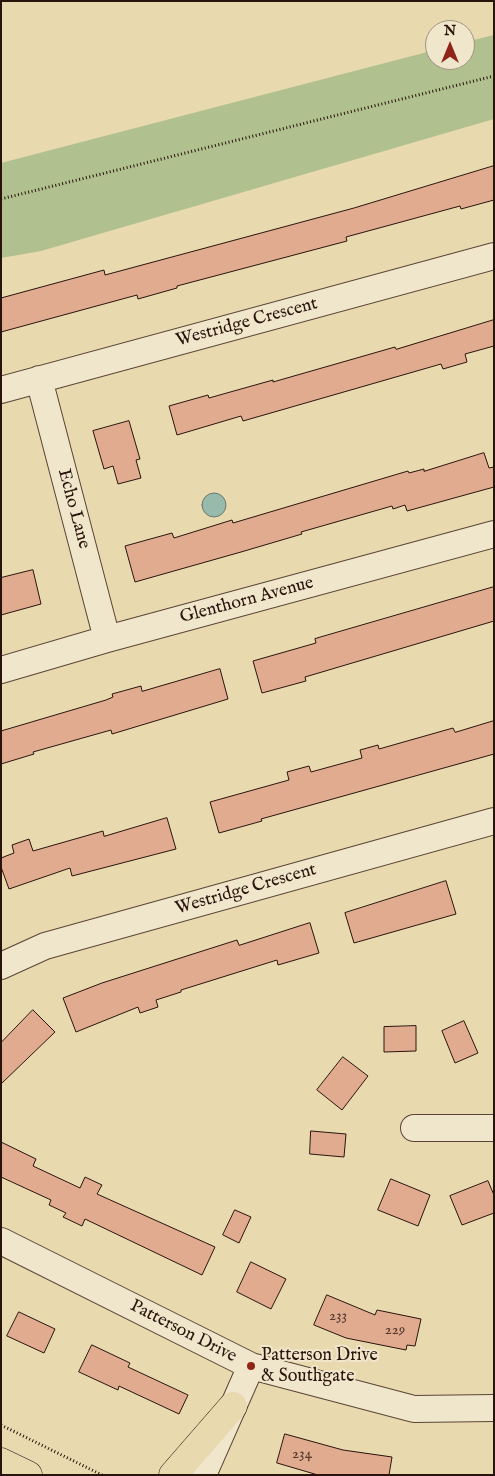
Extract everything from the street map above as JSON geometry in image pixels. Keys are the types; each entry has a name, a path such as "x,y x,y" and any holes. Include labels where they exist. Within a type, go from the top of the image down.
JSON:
{"highway":[{"path":"173,1475 233,1406"},
{"path":"1,1462 28,1475"}],"street":[{"name":"Westridge Crescent","path":"1,390 494,256"},
{"name":"Echo Lane","path":"39,380 107,639"},
{"name":"Glenthorn Avenue","path":"1,670 107,639 494,534"},
{"name":"Westridge Crescent","path":"1,966 45,946 494,821"},
{"path":"414,1128 494,1128"},
{"name":"Patterson Drive","path":"1,1241 250,1366 414,1409 494,1408"},
{"path":"203,1475 250,1366"}],"path":[{"path":"1,198 494,76"},
{"path":"1,1425 102,1475"}],"green space":[{"path":"494,35 494,119 41,251 1,258 1,163 425,53 425,70 475,70 475,40"}],"shaded area":[{"path":"214,493 222,497 226,505 222,513 214,517 206,513 202,505 206,497"}],"building":[{"path":"494,166 494,200 461,209 460,206 346,237 347,241 177,286 177,288 138,299 137,295 1,332 1,298 104,270 105,275 354,208"},
{"path":"494,320 494,346 465,354 467,362 443,369 441,364 243,421 241,416 177,435 169,406 208,395 209,398 273,380 273,382"},
{"path":"129,421 140,459 136,460 141,478 118,484 113,466 104,469 93,431"},
{"path":"484,453 489,468 494,467 494,487 407,511 405,505 393,509 392,506 135,582 125,546 172,533 174,538 232,520 233,523 408,471 409,473 424,469 424,471"},
{"path":"33,570 41,604 1,615 1,578"},
{"path":"494,587 494,621 305,677 306,681 262,693 253,661 316,643 315,639"},
{"path":"220,669 228,699 112,734 111,730 33,752 34,754 1,764 1,731 106,700 113,697 112,694 141,686 142,691"},
{"path":"494,721 494,754 261,819 262,821 219,833 210,802 289,780 287,772 309,766 311,772 362,758 360,750 378,745 379,749 453,728 455,732"},
{"path":"167,818 176,849 72,876 70,868 9,889 1,867 1,858 14,853 12,845 29,839 33,851 103,831 104,836"},
{"path":"446,881 456,914 354,943 345,913"},
{"path":"310,923 319,953 278,965 277,960 181,990 181,992 156,1000 158,1007 140,1013 138,1007 76,1032 63,998 102,983 237,940 239,945"},
{"path":"33,1010 55,1032 1,1084 1,1043"},
{"path":"464,1021 478,1053 455,1063 442,1031"},
{"path":"416,1026 416,1051 384,1052 384,1027"},
{"path":"343,1057 368,1076 342,1110 317,1090"},
{"path":"311,1131 346,1134 344,1157 310,1154"},
{"path":"1,1142 36,1159 33,1166 80,1188 85,1177 102,1185 97,1194 215,1247 202,1275 85,1219 82,1226 63,1217 66,1213 49,1205 51,1200 1,1177"},
{"path":"391,1179 430,1195 418,1226 378,1210"},
{"path":"488,1181 494,1195 494,1213 462,1225 450,1196"},
{"path":"235,1210 251,1217 239,1243 223,1235"},
{"path":"251,1262 286,1279 271,1309 237,1292"},
{"path":"327,1295 375,1315 377,1310 421,1319 415,1346 407,1345 406,1350 346,1338 314,1325"},
{"path":"19,1312 55,1329 44,1353 7,1336"},
{"path":"92,1345 130,1363 128,1367 188,1395 179,1414 119,1386 118,1390 79,1372"},
{"path":"285,1434 343,1450 392,1457 389,1475 318,1475 277,1463"}],"place":[{"name":"Patterson Drive & Southgate","path":"251,1366"}]}
